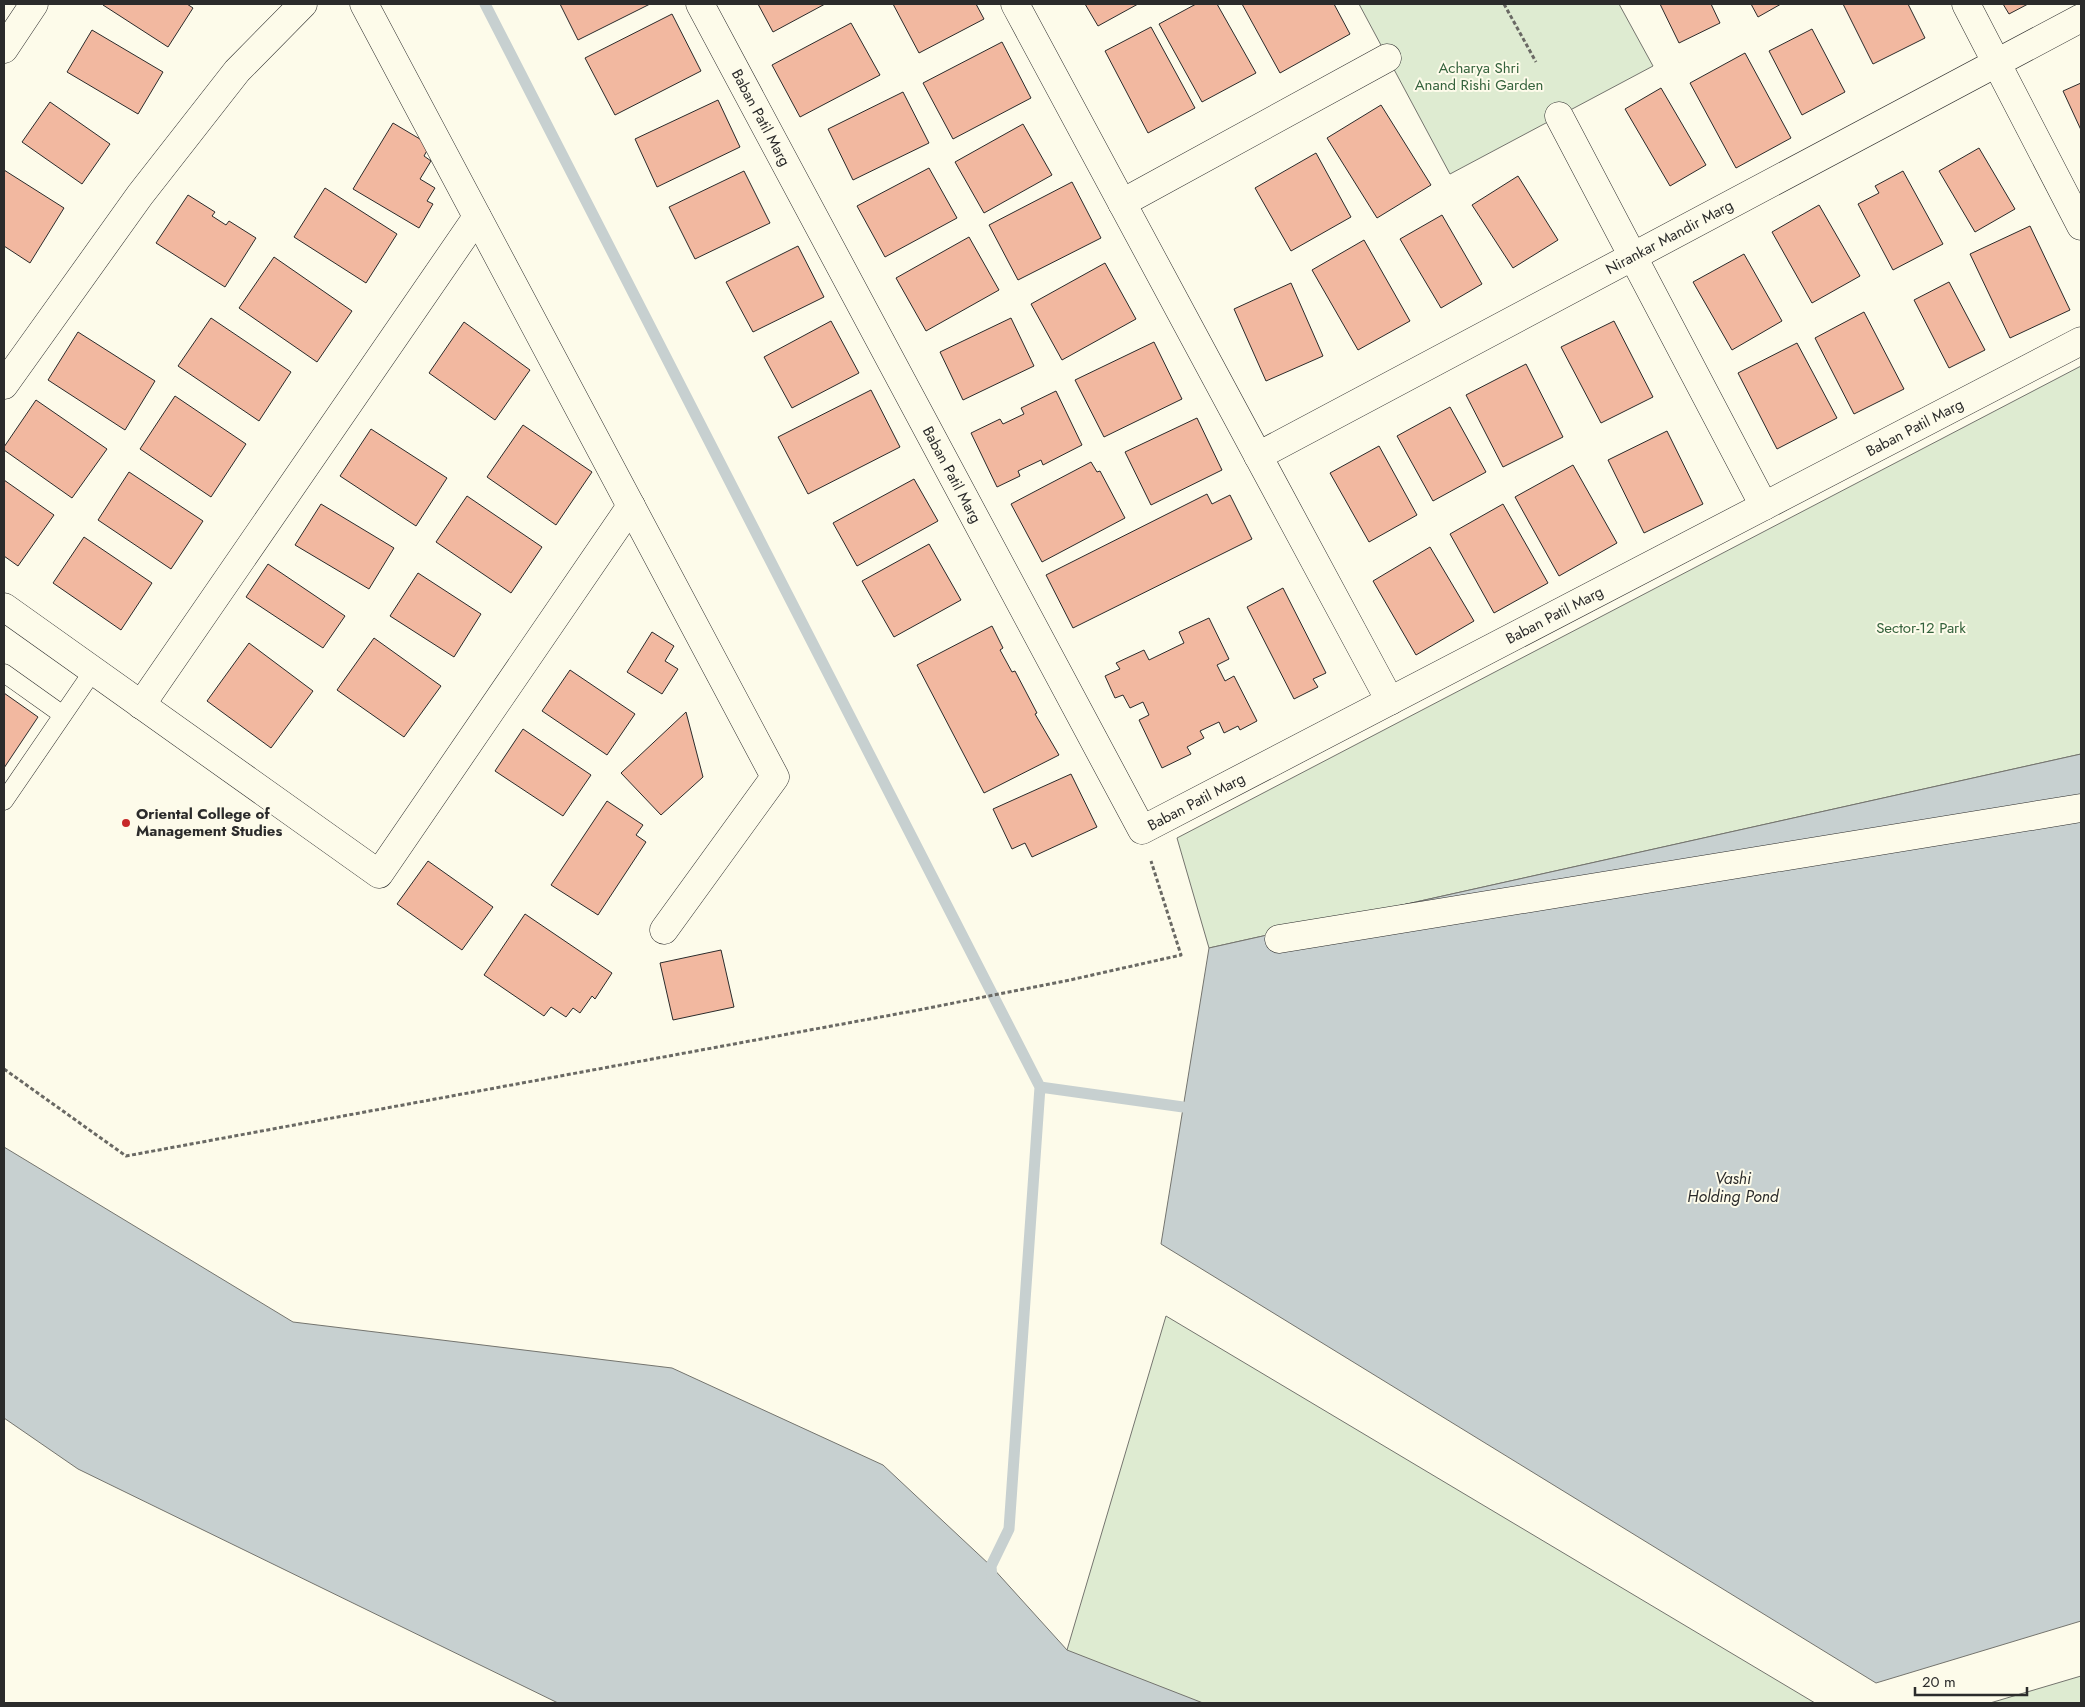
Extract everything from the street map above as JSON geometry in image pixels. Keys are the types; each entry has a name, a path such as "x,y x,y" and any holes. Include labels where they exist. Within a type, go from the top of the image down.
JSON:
{"street":[{"path":"10,39 34,4"},
{"path":"10,39 42,4"},
{"path":"4,385 146,187 237,72 303,4"},
{"path":"364,4 775,777 664,930"},
{"name":"Baban Patil Marg","path":"700,4 1142,830 2081,341"},
{"path":"1015,4 1390,701"},
{"path":"1966,4 2081,226"},
{"name":"Nirankar Mandir Marg","path":"1258,456 2081,18"},
{"path":"1122,203 1387,58"},
{"path":"1559,116 1764,506"},
{"path":"141,705 477,217"},
{"path":"4,608 379,874 631,506"},
{"path":"1279,939 2081,808"}],"lane":[{"path":"4,801 94,671"},
{"path":"4,673 63,714"}],"path":[{"path":"1504,4 1536,62"},
{"path":"4,1069 126,1156 913,1012 1070,980 1180,955 1142,830"}],"green space":[{"name":"Acharya Shri Anand Rishi Garden","path":"1359,4 1619,4 1653,66 1450,174"},
{"name":"Sector-12 Park","path":"2081,366 2081,754 1209,948 1177,838"},
{"path":"1166,1316 1815,1703 1044,1703 1067,1650"},
{"path":"2081,1676 2081,1703 1990,1703"}],"water":[{"name":"Vashi Holding Pond","path":"2081,754 2081,1621 1876,1683 1161,1244 1209,948"},
{"path":"4,1147 293,1322 672,1368 883,1465 991,1566 1067,1650 1203,1703 558,1703 78,1469 4,1418"}],"building":[{"path":"104,4 187,4 193,8 168,47"},
{"path":"560,4 650,4 578,40"},
{"path":"758,4 825,4 773,32"},
{"path":"893,4 976,4 984,19 919,53"},
{"path":"1085,4 1138,4 1098,26"},
{"path":"1196,4 1217,4 1256,73 1202,102 1159,24"},
{"path":"1242,4 1334,4 1350,34 1280,73"},
{"path":"1660,4 1711,4 1720,23 1679,43"},
{"path":"1751,4 1781,4 1758,17"},
{"path":"1843,4 1908,4 1925,38 1873,64"},
{"path":"2003,4 2028,4 2009,14"},
{"path":"672,14 701,71 615,115 585,58"},
{"path":"851,23 880,75 800,117 772,65"},
{"path":"1151,27 1195,108 1148,133 1105,51"},
{"path":"1812,29 1845,92 1802,115 1769,51"},
{"path":"92,30 163,72 138,114 67,72"},
{"path":"1002,42 1031,98 953,139 923,83"},
{"path":"1745,53 1791,138 1736,168 1690,83"},
{"path":"2081,83 2081,130 2063,91"},
{"path":"1661,88 1706,165 1670,186 1625,109"},
{"path":"903,92 929,143 853,180 828,129"},
{"path":"718,100 740,147 657,187 635,139"},
{"path":"50,102 110,144 82,184 22,142"},
{"path":"1381,105 1431,185 1377,218 1327,138"},
{"path":"393,123 430,145 424,156 431,161 420,179 435,188 427,201 433,204 419,228 353,189"},
{"path":"1023,124 1052,175 984,213 955,162"},
{"path":"1979,148 2015,209 1975,232 1939,171"},
{"path":"1316,153 1351,217 1291,251 1255,188"},
{"path":"929,168 957,218 885,257 857,206"},
{"path":"4,170 64,208 30,263 4,246"},
{"path":"744,171 770,223 695,259 669,207"},
{"path":"1903,171 1943,244 1893,270 1858,204 1879,193 1875,186"},
{"path":"1518,176 1558,240 1513,268 1472,205"},
{"path":"1072,182 1101,238 1018,280 989,225"},
{"path":"325,188 397,234 366,283 294,237"},
{"path":"188,195 215,212 212,216 226,225 229,221 256,238 225,287 156,243"},
{"path":"1819,205 1860,276 1812,303 1772,232"},
{"path":"1442,215 1482,284 1441,308 1400,239"},
{"path":"2030,226 2070,310 2010,338 1970,254"},
{"path":"969,237 999,290 926,331 896,278"},
{"path":"1364,240 1410,321 1358,350 1312,270"},
{"path":"798,246 824,297 753,332 726,282"},
{"path":"1744,254 1782,321 1732,350 1693,282"},
{"path":"274,257 352,311 317,362 239,308"},
{"path":"1105,263 1136,319 1062,360 1031,304"},
{"path":"1949,282 1985,350 1949,368 1914,300"},
{"path":"1291,283 1323,356 1266,381 1234,309"},
{"path":"1864,312 1904,389 1854,414 1815,338"},
{"path":"211,318 291,372 259,421 178,366"},
{"path":"1011,318 1034,366 963,400 940,352"},
{"path":"831,321 859,373 792,408 764,357"},
{"path":"1614,321 1653,397 1601,423 1561,347"},
{"path":"464,322 530,370 495,420 429,373"},
{"path":"78,332 155,381 125,430 48,380"},
{"path":"1154,342 1182,399 1104,437 1075,380"},
{"path":"1797,343 1837,418 1777,449 1738,373"},
{"path":"1526,364 1563,437 1503,467 1466,395"},
{"path":"871,390 900,447 808,494 778,437"},
{"path":"1056,391 1082,445 1043,465 1041,460 1018,471 1020,476 997,487 971,433 1000,419 1003,424 1024,414 1021,408"},
{"path":"175,396 246,444 211,497 140,449"},
{"path":"36,400 107,449 72,498 4,450 4,447"},
{"path":"1450,407 1486,472 1433,501 1397,436"},
{"path":"1197,418 1222,470 1151,505 1125,452"},
{"path":"523,425 592,472 556,525 487,477"},
{"path":"371,429 447,478 416,526 340,476"},
{"path":"1667,431 1703,504 1644,533 1608,460"},
{"path":"1379,446 1417,515 1369,542 1330,473"},
{"path":"1091,462 1097,472 1100,471 1125,518 1042,562 1011,504"},
{"path":"1573,465 1617,543 1559,576 1515,497"},
{"path":"129,472 203,521 171,569 98,520"},
{"path":"914,479 938,521 857,566 833,523"},
{"path":"4,480 54,515 18,566 4,556"},
{"path":"1207,494 1212,504 1230,495 1252,539 1073,628 1046,575"},
{"path":"467,496 542,547 511,593 436,542"},
{"path":"321,504 394,548 369,589 295,545"},
{"path":"1503,504 1548,583 1494,613 1450,534"},
{"path":"84,537 152,583 121,630 53,583"},
{"path":"929,544 961,600 894,637 862,581"},
{"path":"1430,547 1474,621 1416,655 1373,581"},
{"path":"268,564 345,616 323,648 246,597"},
{"path":"418,573 481,614 454,657 390,616"},
{"path":"1283,588 1326,673 1313,679 1318,687 1294,699 1247,607"},
{"path":"1209,618 1229,659 1217,665 1225,681 1234,676 1257,721 1240,730 1238,726 1224,733 1219,722 1200,731 1204,738 1187,747 1191,754 1162,768 1139,720 1149,715 1143,702 1130,708 1123,695 1115,698 1105,676 1120,669 1116,663 1144,650 1149,660 1184,643 1179,632"},
{"path":"992,626 1003,648 1000,650 1012,672 1015,671 1037,713 1035,714 1059,755 984,793 917,665"},
{"path":"652,632 674,646 665,661 678,669 662,694 627,672"},
{"path":"374,638 441,686 404,737 337,690"},
{"path":"249,643 313,691 271,748 207,701"},
{"path":"570,670 635,714 607,755 542,711"},
{"path":"4,693 38,717 4,768"},
{"path":"686,712 703,777 661,815 621,773"},
{"path":"523,729 591,775 563,816 495,771"},
{"path":"1071,774 1097,827 1032,857 1025,843 1012,849 993,809"},
{"path":"607,801 643,825 636,835 646,842 598,915 551,885"},
{"path":"428,861 493,907 462,950 397,904"},
{"path":"525,914 612,973 595,999 592,996 580,1013 573,1008 566,1017 551,1007 544,1016 484,975"},
{"path":"721,950 734,1007 673,1020 660,963"}],"waterway":[{"path":"485,4 1040,1087 1009,1529 991,1566 992,1580"},
{"path":"1040,1087 1183,1107"}],"place":[{"name":"Oriental College of Management Studies","path":"126,823"}]}
